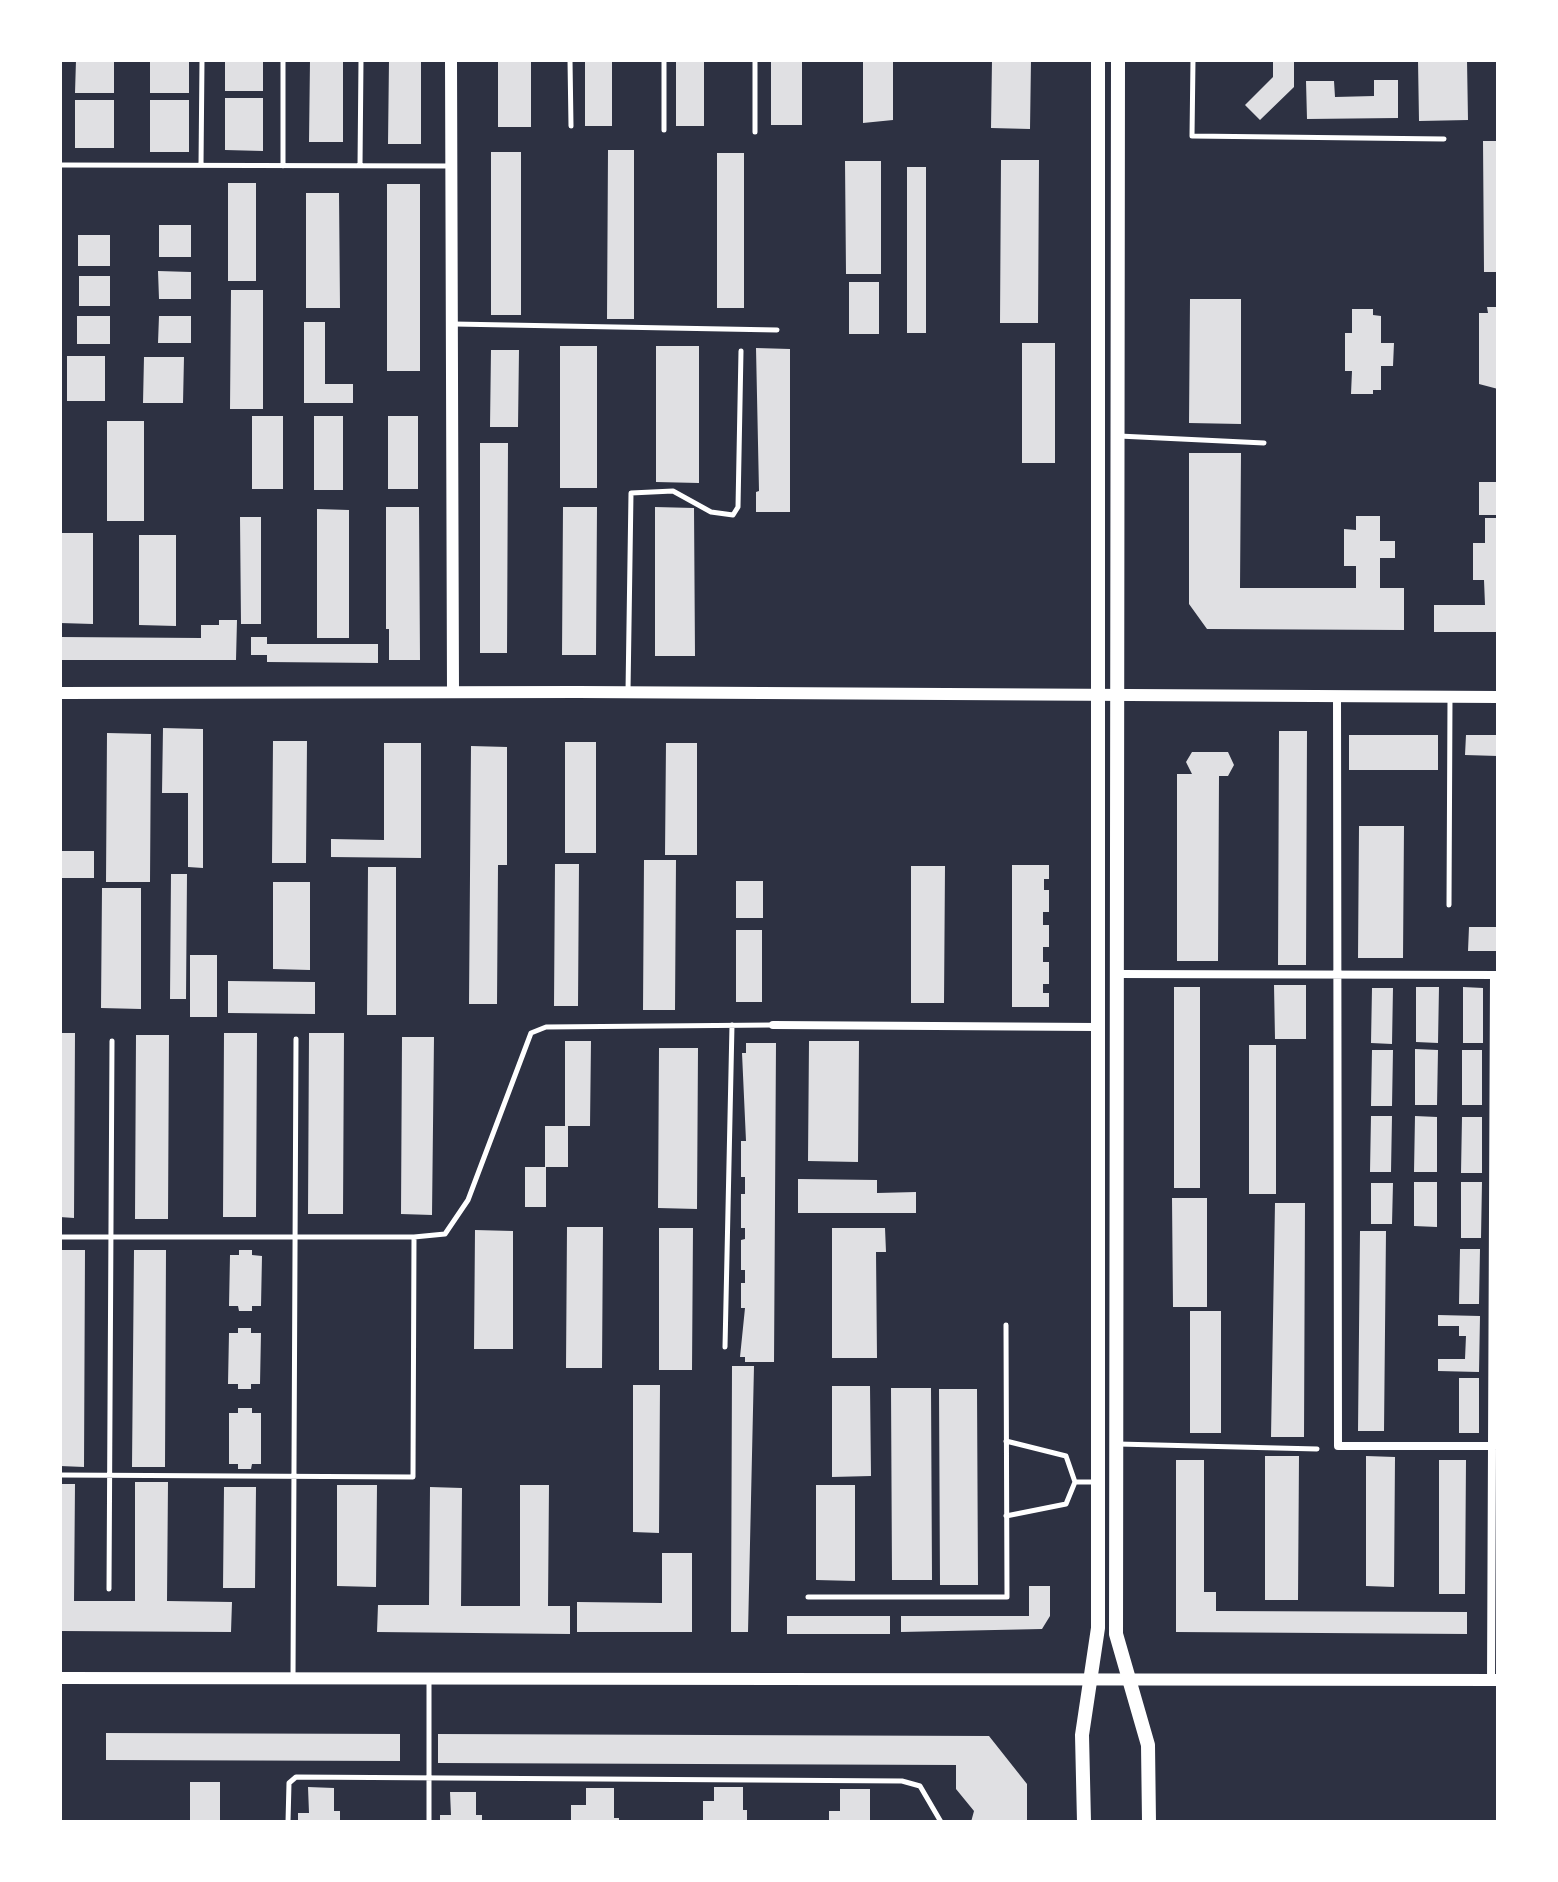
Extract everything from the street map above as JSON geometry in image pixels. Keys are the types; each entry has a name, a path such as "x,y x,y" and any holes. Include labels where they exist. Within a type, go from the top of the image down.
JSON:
{"main road":[{"path":"1084,1822 1082,1735 1098,1628 1098,60"},
{"path":"1118,60 1116,1634 1148,1745 1149,1822"}],"street":[{"path":"451,60 453,692"},
{"path":"60,693 628,692 1498,697"},
{"path":"1337,696 1338,1446 1493,1446"},
{"path":"60,1678 1495,1680 1496,975 1117,974"},
{"path":"773,1025 1096,1027"}],"lane":[{"path":"201,165 202,60"},
{"path":"283,60 283,166"},
{"path":"360,166 361,60"},
{"path":"570,60 571,126"},
{"path":"664,60 664,130"},
{"path":"755,60 755,132"},
{"path":"1193,60 1192,136 1444,139"},
{"path":"60,165 452,166"},
{"path":"452,324 777,330"},
{"path":"628,692 631,493 673,491 711,512 733,515 738,507 741,351"},
{"path":"1118,435 1264,443"},
{"path":"1449,905 1450,697"},
{"path":"725,1347 732,1025"},
{"path":"60,1237 414,1237 445,1234 468,1200 531,1033 546,1027 773,1025"},
{"path":"293,1679 296,1039"},
{"path":"109,1589 112,1041"},
{"path":"60,1475 413,1477 414,1237"},
{"path":"808,1597 1007,1597 1006,1325"},
{"path":"1006,1441 1066,1456 1075,1482 1066,1504 1006,1516"},
{"path":"1116,1444 1317,1449"},
{"path":"1075,1482 1097,1482"},
{"path":"429,1679 429,1822"},
{"path":"288,1822 289,1783 296,1777 902,1781 920,1786 941,1822"}],"building":[{"path":"76,60 114,60 114,93 75,93"},
{"path":"150,60 189,60 189,93 150,93"},
{"path":"225,60 263,60 263,91 225,91"},
{"path":"310,60 343,60 343,142 309,142"},
{"path":"389,60 421,60 421,144 388,144"},
{"path":"498,60 531,60 531,127 498,127"},
{"path":"585,60 612,60 612,126 585,126"},
{"path":"676,60 704,60 704,126 676,126"},
{"path":"771,60 802,60 802,125 771,125"},
{"path":"863,60 893,60 893,120 863,123"},
{"path":"992,60 1031,60 1030,129 991,128"},
{"path":"1273,60 1294,60 1294,87 1260,120 1245,105 1273,77"},
{"path":"1418,60 1467,60 1468,120 1419,121"},
{"path":"1374,80 1398,80 1398,118 1307,119 1306,81 1334,81 1335,97 1374,96"},
{"path":"225,98 263,98 263,151 225,150"},
{"path":"75,100 114,100 114,148 75,148"},
{"path":"150,100 189,100 189,152 150,152"},
{"path":"1483,141 1498,141 1498,272 1484,272"},
{"path":"608,150 634,150 634,319 607,319"},
{"path":"491,152 521,152 521,315 491,315"},
{"path":"717,153 744,153 744,308 717,308"},
{"path":"1001,160 1039,160 1038,323 1000,323"},
{"path":"845,161 881,161 881,274 846,274"},
{"path":"907,167 926,167 926,333 907,333"},
{"path":"228,183 256,183 256,281 228,281"},
{"path":"387,184 420,184 420,371 387,371"},
{"path":"306,193 339,193 340,308 306,308"},
{"path":"159,225 191,225 191,257 159,257"},
{"path":"78,235 110,235 110,266 78,266"},
{"path":"158,271 191,272 191,299 159,299"},
{"path":"79,276 110,276 110,306 79,306"},
{"path":"849,282 879,282 879,334 849,334"},
{"path":"231,290 263,290 263,409 230,409"},
{"path":"1190,299 1241,299 1241,424 1189,423"},
{"path":"1487,307 1498,307 1498,389 1479,384 1479,313 1488,313"},
{"path":"1352,309 1373,309 1373,315 1381,316 1381,343 1394,343 1393,366 1381,366 1381,390 1373,390 1373,394 1351,394 1352,371 1345,371 1345,333 1352,333"},
{"path":"77,316 110,316 110,344 77,344"},
{"path":"159,316 191,316 191,343 158,343"},
{"path":"304,322 325,322 325,384 353,384 353,403 304,403"},
{"path":"1022,343 1055,343 1055,463 1022,463"},
{"path":"560,346 597,346 597,488 560,488"},
{"path":"656,346 699,346 699,483 656,482"},
{"path":"756,348 790,349 790,512 756,512 756,492 759,491"},
{"path":"491,350 519,350 518,427 490,427"},
{"path":"67,356 105,356 105,401 67,401"},
{"path":"144,357 184,357 183,403 143,403"},
{"path":"252,416 283,416 283,489 252,489"},
{"path":"314,416 343,416 343,490 314,490"},
{"path":"388,416 418,416 418,489 388,489"},
{"path":"107,421 144,421 144,521 107,521"},
{"path":"480,443 508,443 507,653 480,653"},
{"path":"1189,453 1241,453 1240,588 1356,588 1356,566 1344,566 1344,529 1356,530 1356,516 1380,516 1380,541 1395,541 1395,558 1380,558 1380,588 1404,588 1404,630 1207,629 1189,604"},
{"path":"1479,482 1498,482 1498,515 1479,515"},
{"path":"386,507 419,507 420,660 389,660"},
{"path":"563,507 597,507 596,655 562,655"},
{"path":"655,507 694,508 695,656 655,656"},
{"path":"317,509 349,510 349,638 317,638"},
{"path":"240,517 261,517 261,624 241,624"},
{"path":"1485,518 1498,518 1498,632 1434,632 1434,605 1485,605 1484,580 1473,580 1473,543 1485,543"},
{"path":"60,533 93,533 93,624 60,623"},
{"path":"139,535 176,535 176,626 139,625"},
{"path":"219,620 237,620 236,660 60,660 60,637 201,638 201,625 219,625"},
{"path":"251,637 267,637 267,644 378,644 378,663 267,662 267,655 251,655"},
{"path":"163,728 203,729 203,868 188,867 188,793 162,793"},
{"path":"1279,731 1307,731 1306,965 1278,965"},
{"path":"107,733 151,734 150,882 106,882"},
{"path":"1349,735 1438,735 1438,770 1349,770"},
{"path":"1466,735 1498,735 1498,756 1465,755"},
{"path":"273,741 307,741 306,863 272,863"},
{"path":"565,742 596,742 596,853 565,853"},
{"path":"384,743 421,743 421,858 331,857 331,839 384,840"},
{"path":"666,743 697,743 697,855 665,855"},
{"path":"471,746 507,747 507,865 498,865 497,1004 469,1004"},
{"path":"1192,752 1228,752 1234,765 1228,776 1219,776 1218,961 1177,961 1177,774 1192,774 1186,762"},
{"path":"1359,826 1404,826 1403,958 1358,958"},
{"path":"60,851 94,851 94,878 60,878"},
{"path":"644,860 676,860 675,1010 643,1010"},
{"path":"555,864 579,864 578,1006 554,1006"},
{"path":"1012,865 1049,865 1049,879 1044,879 1044,890 1049,890 1049,912 1043,912 1043,925 1049,925 1049,947 1043,947 1043,962 1049,962 1049,984 1043,984 1043,993 1049,993 1049,1007 1012,1007"},
{"path":"911,866 945,866 944,1003 911,1003"},
{"path":"368,867 396,867 396,1015 367,1015"},
{"path":"171,874 187,874 186,999 170,999"},
{"path":"736,881 763,881 763,918 736,918"},
{"path":"273,882 310,882 310,970 273,969"},
{"path":"102,888 141,888 141,1009 101,1008"},
{"path":"1469,927 1498,927 1498,951 1468,951"},
{"path":"736,930 762,930 762,1002 736,1002"},
{"path":"190,955 217,955 217,1017 190,1017"},
{"path":"228,981 315,982 315,1014 228,1013"},
{"path":"1274,985 1306,985 1306,1039 1275,1039"},
{"path":"1174,987 1200,987 1200,1188 1174,1188"},
{"path":"1416,987 1439,987 1438,1043 1416,1042"},
{"path":"1463,987 1483,988 1483,1043 1463,1043"},
{"path":"1372,988 1393,988 1392,1044 1371,1043"},
{"path":"60,1033 75,1033 74,1218 60,1217"},
{"path":"224,1033 257,1033 256,1217 223,1217"},
{"path":"309,1033 344,1033 343,1214 308,1214"},
{"path":"136,1035 169,1035 168,1219 135,1219"},
{"path":"402,1037 434,1037 432,1215 401,1214"},
{"path":"565,1041 591,1041 590,1126 568,1126 568,1167 546,1167 546,1207 525,1207 525,1167 545,1167 545,1126 565,1126"},
{"path":"809,1041 859,1041 858,1162 808,1161"},
{"path":"746,1043 776,1043 774,1362 745,1362 745,1357 740,1357 745,1308 741,1308 741,1283 745,1283 745,1270 741,1270 741,1240 745,1239 745,1228 741,1228 741,1194 745,1194 745,1177 741,1177 741,1141 746,1141 742,1053 746,1053"},
{"path":"1249,1045 1276,1045 1276,1194 1249,1194"},
{"path":"659,1048 698,1048 697,1209 658,1208"},
{"path":"1415,1049 1438,1050 1437,1105 1415,1105"},
{"path":"1372,1050 1393,1050 1392,1106 1371,1106"},
{"path":"1462,1050 1482,1050 1482,1105 1462,1105"},
{"path":"1371,1116 1392,1116 1391,1172 1370,1172"},
{"path":"1415,1116 1437,1117 1437,1172 1414,1172"},
{"path":"1462,1117 1482,1117 1482,1173 1461,1173"},
{"path":"798,1179 877,1180 877,1193 916,1192 916,1213 798,1213"},
{"path":"1414,1182 1437,1182 1437,1227 1414,1226"},
{"path":"1461,1182 1482,1182 1481,1238 1461,1238"},
{"path":"1371,1183 1393,1183 1392,1224 1371,1224"},
{"path":"1172,1198 1207,1198 1207,1307 1173,1307"},
{"path":"1275,1203 1305,1203 1304,1437 1271,1437"},
{"path":"567,1227 603,1227 602,1368 566,1368"},
{"path":"659,1228 693,1228 692,1370 659,1370"},
{"path":"832,1228 885,1228 886,1252 876,1252 877,1358 832,1358"},
{"path":"475,1230 513,1231 513,1349 474,1349"},
{"path":"1360,1231 1386,1231 1384,1431 1358,1431"},
{"path":"1460,1249 1480,1249 1479,1304 1459,1304"},
{"path":"60,1250 85,1250 84,1467 60,1466"},
{"path":"134,1250 166,1250 165,1467 132,1467"},
{"path":"239,1250 252,1250 252,1255 262,1256 261,1306 252,1306 252,1311 239,1311 238,1306 229,1306 230,1255 239,1255"},
{"path":"1190,1311 1221,1311 1221,1433 1190,1433"},
{"path":"1438,1315 1480,1316 1479,1372 1438,1371 1438,1359 1465,1359 1466,1336 1459,1336 1459,1326 1438,1326"},
{"path":"238,1328 251,1328 251,1333 261,1333 260,1384 251,1384 251,1389 238,1389 238,1384 228,1384 229,1333 238,1333"},
{"path":"732,1366 754,1366 748,1632 731,1632"},
{"path":"1459,1378 1479,1378 1479,1433 1459,1433"},
{"path":"633,1385 660,1385 659,1533 633,1532"},
{"path":"832,1386 870,1386 871,1476 832,1477"},
{"path":"891,1388 931,1388 932,1580 892,1580"},
{"path":"939,1389 977,1389 978,1585 940,1585"},
{"path":"238,1408 252,1408 252,1413 261,1413 261,1464 252,1464 251,1469 238,1469 238,1464 229,1464 229,1413 238,1413"},
{"path":"1265,1456 1299,1456 1298,1600 1265,1600"},
{"path":"1366,1456 1395,1457 1394,1587 1366,1586"},
{"path":"1176,1460 1204,1460 1204,1592 1216,1592 1216,1611 1467,1612 1467,1634 1176,1632"},
{"path":"1439,1460 1466,1460 1465,1594 1439,1594"},
{"path":"135,1482 168,1482 167,1601 232,1602 231,1632 60,1631 60,1484 75,1484 74,1601 135,1601"},
{"path":"337,1485 377,1485 376,1587 337,1586"},
{"path":"520,1485 549,1485 548,1606 570,1606 570,1634 377,1632 378,1605 429,1605 430,1487 462,1488 461,1606 520,1606"},
{"path":"816,1485 855,1485 855,1581 816,1580"},
{"path":"224,1487 256,1487 255,1588 223,1588"},
{"path":"662,1553 692,1553 692,1632 577,1632 577,1602 662,1603"},
{"path":"1029,1586 1050,1586 1050,1616 1042,1629 901,1632 901,1616 1029,1616"},
{"path":"787,1616 890,1616 890,1634 787,1634"},
{"path":"106,1733 400,1734 400,1761 106,1760"},
{"path":"438,1734 989,1736 1027,1784 1027,1822 971,1822 974,1811 956,1789 956,1765 438,1763"},
{"path":"190,1782 220,1782 220,1822 190,1822"},
{"path":"308,1787 334,1788 334,1811 340,1811 340,1822 298,1822 298,1813 309,1813"},
{"path":"714,1787 743,1787 743,1810 747,1810 747,1822 703,1822 703,1801 714,1801"},
{"path":"586,1788 614,1788 614,1818 619,1818 619,1822 571,1822 571,1805 586,1805"},
{"path":"840,1789 870,1789 870,1822 829,1822 829,1811 840,1811"},
{"path":"450,1792 476,1792 476,1815 482,1815 482,1822 440,1822 440,1815 451,1815"}]}
